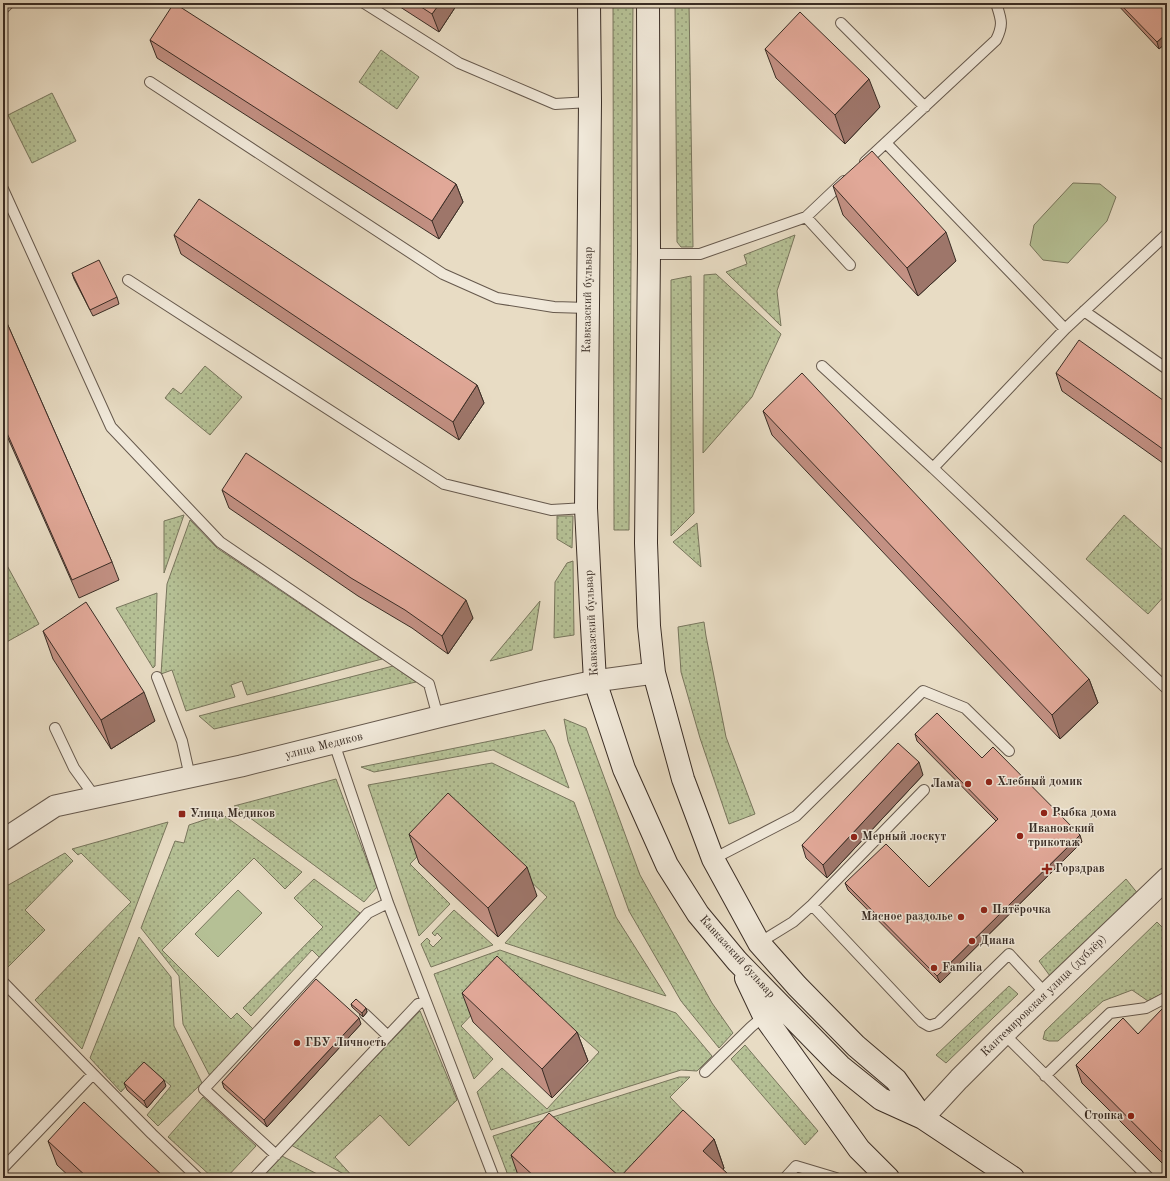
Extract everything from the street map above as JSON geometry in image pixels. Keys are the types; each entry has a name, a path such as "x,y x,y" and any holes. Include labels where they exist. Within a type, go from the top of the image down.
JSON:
{"main road":[{"name":"Кавказский бульвар","path":"589,3 590,102 586,508 595,681 624,769 667,865 698,914 737,961 840,1066 881,1099 923,1118 1013,1178"},
{"name":"Кавказский бульвар","path":"648,3 649,254 646,542 649,626 654,673 683,779 713,859 759,943 797,986 856,1046 896,1080 923,1118"},
{"path":"737,961 764,1016 859,1149 888,1178"}],"street":[{"name":"улица Медиков","path":"3,840 55,806 241,766 438,716 595,681 654,673"},
{"name":"Кантемировская улица (дублёр)","path":"923,1118 1004,1034 1167,878"}],"lane":[{"path":"3,9 9,3"},
{"path":"364,3 459,63 555,104 590,102"},
{"path":"649,254 700,254 806,217 996,40 1001,29 1000,16 996,3"},
{"path":"841,23 925,107"},
{"path":"150,82 443,274 497,298 554,307 588,308"},
{"path":"886,143 1065,329"},
{"path":"3,189 111,427 220,542 429,684 438,716"},
{"path":"806,217 850,265"},
{"path":"933,468 1065,329 1167,234"},
{"path":"128,280 444,484 551,510 586,508"},
{"path":"1084,311 1167,369"},
{"path":"822,366 933,468 1167,689"},
{"path":"157,677 182,741 190,777"},
{"path":"713,859 796,816 923,691 965,708 1010,751"},
{"path":"55,728 74,768 95,797"},
{"path":"334,743 388,903 494,1178"},
{"path":"759,943 793,922 812,905 924,790"},
{"path":"276,1155 204,1090 368,913 388,903"},
{"path":"812,905 922,1022 929,1026 938,1023 1009,954 1046,994"},
{"path":"10,984 93,1074 198,1178"},
{"path":"1045,1076 1110,1013 1146,1008 1167,997"},
{"path":"254,1178 418,1004 425,1001"},
{"path":"365,1014 388,1036"},
{"path":"705,1072 764,1016"},
{"path":"1004,1034 1149,1178"},
{"path":"3,1168 93,1074"},
{"path":"785,1178 796,1166 836,1178"}],"green space":[{"path":"613,3 633,3 629,530 614,530"},
{"path":"675,3 689,3 693,247 681,247 677,242"},
{"path":"381,50 419,77 397,109 359,82"},
{"path":"52,93 76,141 32,163 8,115"},
{"path":"1073,183 1100,184 1116,197 1107,221 1068,263 1043,260 1030,245 1034,225"},
{"path":"795,235 777,291 781,326 726,272 747,264 744,255"},
{"path":"716,274 781,334 752,397 703,453 704,275"},
{"path":"691,276 694,513 671,536 671,280"},
{"path":"205,366 242,397 210,435 165,398 173,388 181,394"},
{"path":"184,515 164,573 164,521"},
{"path":"1124,515 1167,554 1167,593 1148,614 1086,559"},
{"path":"557,516 573,516 572,548 557,539"},
{"path":"190,520 217,548 382,659 247,695 242,681 231,685 235,697 186,711 172,670 161,674 167,584"},
{"path":"697,523 701,567 673,542"},
{"path":"4,560 39,624 3,644 3,561"},
{"path":"573,561 574,635 554,638 555,582 567,563"},
{"path":"157,593 155,666 153,668 116,608"},
{"path":"540,601 532,650 490,661"},
{"path":"704,622 726,737 755,814 729,824 700,738 681,672 678,627"},
{"path":"393,666 416,682 214,729 199,716"},
{"path":"564,719 586,728 640,875 712,1003 733,1033 719,1048 681,1001 629,911 568,741"},
{"path":"545,730 554,747 569,788 493,750 374,772 361,767"},
{"path":"492,763 574,802 616,917 666,996 505,943 547,897 459,813 410,864 450,904 419,936 368,785"},
{"path":"336,779 377,887 364,902 234,806"},
{"path":"222,814 302,872 285,889 254,858 162,950 231,1019 237,1013 255,1031 211,1078 183,1024 179,976 141,928 175,841 184,843 189,825"},
{"path":"168,822 82,1049 35,1000 131,902 81,853 78,855 72,849"},
{"path":"65,853 73,861 25,910 45,930 5,970 3,968 3,888"},
{"path":"314,879 360,913 320,958 312,950 251,1016 243,1008 323,927 294,898"},
{"path":"1126,879 1139,895 1050,976 1039,961"},
{"path":"238,890 262,913 218,957 195,934"},
{"path":"454,910 493,945 431,967 421,944 427,938 433,947 442,938 437,933 435,936 432,933"},
{"path":"1157,922 1167,932 1167,991 1148,1001 1132,990 1103,1001 1058,1041 1043,1039 1045,1031"},
{"path":"139,937 171,977 174,1026 202,1083 158,1126 147,1115 171,1086 146,1064 121,1092 90,1058"},
{"path":"500,950 676,1013 712,1056 697,1071 681,1070 491,1130 477,1092 502,1068 547,1109 599,1052 510,974 461,1026 493,1059 474,1079 434,974"},
{"path":"1009,986 1018,994 946,1063 936,1055"},
{"path":"420,1011 457,1100 409,1146 380,1115 335,1157 354,1178 351,1178 291,1145"},
{"path":"745,1045 818,1131 805,1145 731,1059"},
{"path":"679,1077 690,1077 670,1097 717,1146 712,1152 651,1178 615,1178 562,1129 518,1178 509,1178 493,1136"},
{"path":"203,1097 256,1146 226,1178 213,1178 168,1137"},
{"path":"282,1156 325,1178 261,1178"}],"building":[{"path":"174,3 456,184 432,221 150,40"},
{"path":"415,3 440,3 432,14"},
{"path":"1119,3 1167,3 1167,33 1157,42"},
{"path":"800,12 869,79 835,115 765,49"},
{"path":"872,151 946,232 907,268 833,186"},
{"path":"1167,163 1167,171 1163,167"},
{"path":"199,199 477,385 453,422 174,235"},
{"path":"99,260 117,297 90,310 72,273"},
{"path":"3,314 112,562 72,580 3,424"},
{"path":"1079,340 1167,403 1167,452 1056,373"},
{"path":"802,373 1089,679 1052,715 763,411"},
{"path":"246,453 466,600 442,636 405,610 351,578 222,490"},
{"path":"86,602 144,692 101,720 43,631"},
{"path":"937,713 982,758 993,747 1080,835 937,976 845,883 886,844 929,887 998,819 915,734"},
{"path":"898,743 919,762 823,865 802,845"},
{"path":"448,793 527,867 488,908 409,834"},
{"path":"497,956 577,1032 542,1069 462,993"},
{"path":"316,979 359,1018 264,1120 222,1082"},
{"path":"356,999 366,1008 362,1013 351,1004"},
{"path":"1162,1009 1167,1014 1167,1157 1076,1065 1123,1018 1138,1034"},
{"path":"144,1062 164,1080 144,1101 124,1083"},
{"path":"84,1102 165,1178 88,1178 48,1141"},
{"path":"683,1110 714,1139 703,1151 728,1174 724,1178 536,1178 511,1155 549,1113 620,1177"}],"place":[{"name":"Хлебный домик","path":"989,782"},
{"name":"Лама","path":"968,784"},
{"name":"Рыбка дома","path":"1044,813"},
{"name":"Улица Медиков","path":"182,814"},
{"name":"Ивановский трикотаж","path":"1020,836"},
{"name":"Мерный лоскут","path":"854,837"},
{"name":"Горздрав","path":"1047,869"},
{"name":"Пятёрочка","path":"984,910"},
{"name":"Мясное раздолье","path":"961,917"},
{"name":"Диана","path":"972,941"},
{"name":"Familia","path":"934,968"},
{"name":"ГБУ Личность","path":"297,1043"},
{"name":"Стопка","path":"1131,1116"}]}
